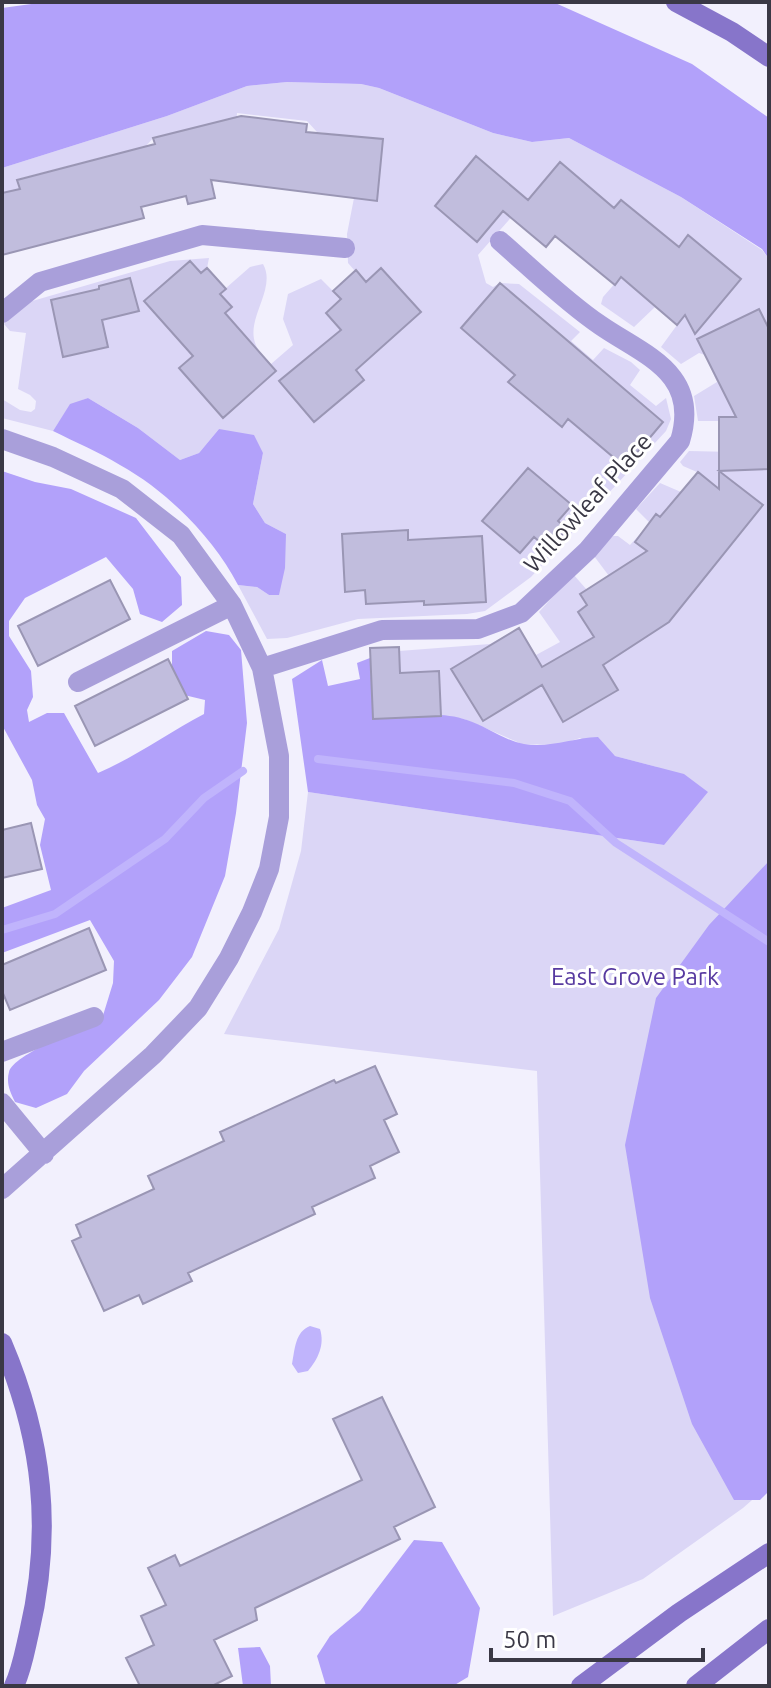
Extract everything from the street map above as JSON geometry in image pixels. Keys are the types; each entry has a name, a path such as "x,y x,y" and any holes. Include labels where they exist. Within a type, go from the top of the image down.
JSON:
{"main road":[{"path":"676,2 732,32 769,57"},
{"path":"2,1343 32,1428 42,1494 42,1552 36,1601 14,1686"},
{"path":"581,1686 679,1613 768,1554"},
{"path":"698,1686 769,1629"}],"street":[{"path":"2,313 40,282 202,235 345,248"},
{"name":"Willowleaf Place","path":"262,668 382,630 478,629 521,613 588,550 680,441 684,427 681,397 664,367 652,356 599,325 500,241"},
{"path":"2,439 53,457 122,489 181,535 232,605 262,668 279,756 279,817 269,869 229,958 198,1008 153,1055 2,1189"},
{"path":"78,682 232,605"},
{"path":"2,1052 94,1017"},
{"path":"2,1103 44,1154"}],"green space":[{"name":"East Grove Park","path":"287,82 361,84 379,88 493,133 532,142 569,138 681,197 762,250 769,259 769,1485 743,1508 643,1579 553,1616 537,1071 224,1034 279,929 301,851 308,792 664,845 657,767 615,756 580,738 559,745 522,744 464,719 441,716 400,673 399,651 490,644 519,628 536,655 560,642 539,612 573,574 587,590 609,576 594,556 613,536 630,545 650,523 636,509 660,483 681,492 697,472 680,462 689,451 734,452 734,448 719,448 718,421 698,421 694,396 717,382 705,355 699,353 681,364 661,347 677,325 655,307 634,327 601,304 603,297 632,264 675,244 621,200 614,208 560,162 478,255 486,283 493,287 500,283 519,284 580,332 571,341 593,360 604,348 631,362 640,370 630,385 656,406 666,398 671,419 666,431 531,577 485,611 358,619 287,638 267,639 238,585 257,587 269,595 286,534 265,523 253,504 263,453 219,429 199,453 180,460 138,428 88,398 70,405 53,431 2,418 2,399 20,410 31,412 35,409 36,401 18,389 26,333 10,331 4,324 22,304 170,261 209,258 207,268 226,288 250,267 263,264 266,284 256,317 254,339 259,351 271,364 293,345 283,319 288,294 321,279 333,291 355,271 348,263 347,234 354,198 377,200 383,140 317,132 307,121 237,113 233,175 217,122 153,138 146,146 18,179 22,197 2,193 2,168 167,116 247,86"}],"shaded area":[{"path":"46,2 553,2 692,64 769,118 769,259 762,249 681,197 569,138 532,142 493,133 379,88 361,84 287,82 247,86 167,116 2,168 2,8"},
{"path":"88,398 138,428 180,460 199,453 219,429 254,435 263,453 253,504 265,523 286,534 285,568 279,595 269,595 257,587 238,585 202,533 155,488 95,451 53,431 70,404"},
{"path":"2,471 71,489 136,518 181,577 182,605 162,622 140,614 133,589 106,557 25,598 9,621 9,636 31,671 33,697 27,710 29,722 47,713 64,713 98,773 112,767 204,714 205,700 180,694 172,677 172,651 206,631 229,635 241,650 247,723 225,876 192,957 159,1000 84,1071 67,1094 36,1108 15,1102 8,1084 9,1072 23,1057 35,1050 101,1022 113,983 114,961 90,920 2,953 2,908 51,890 40,845 45,819 37,805 32,780 2,725"},
{"path":"370,658 373,719 445,715 474,723 510,740 534,745 598,737 615,756 684,774 708,792 664,845 308,792 292,679 322,660 328,686 360,679 357,663"},
{"path":"769,861 769,1491 760,1500 734,1500 692,1424 650,1298 625,1145 656,998 709,925"},
{"path":"310,1326 320,1329 321,1346 318,1357 308,1371 298,1373 292,1364 295,1347 301,1332"},
{"path":"414,1540 442,1542 480,1608 468,1677 453,1686 326,1686 317,1656 330,1636 360,1611"},
{"path":"260,1647 270,1666 271,1686 243,1686 238,1648"}],"building":[{"path":"241,116 307,124 306,132 383,139 377,201 211,180 215,198 188,204 186,196 141,207 144,218 2,255 2,193 20,189 17,180 155,144 153,138"},
{"path":"476,156 528,200 560,162 614,208 621,200 679,247 688,235 741,279 695,334 685,315 677,325 621,277 615,285 555,236 546,247 503,211 477,242 435,206"},
{"path":"190,261 201,273 207,268 226,289 220,294 232,307 225,313 276,371 223,418 179,368 193,356 144,301"},
{"path":"381,268 421,312 356,370 364,380 314,422 279,381 341,330 326,313 341,299 333,291 356,270 366,282"},
{"path":"130,278 139,311 102,320 108,347 63,357 51,300"},
{"path":"500,283 663,422 625,467 568,419 562,427 508,382 515,375 461,328"},
{"path":"759,309 769,329 769,469 719,471 719,417 736,417 697,339"},
{"path":"528,468 572,505 558,521 567,529 549,550 534,537 520,553 482,521"},
{"path":"719,471 763,505 669,622 603,665 618,690 563,722 542,685 483,721 451,669 519,628 542,667 594,637 578,612 587,605 580,594 647,551 635,542 656,514 660,517 698,472 719,489"},
{"path":"408,530 408,540 482,536 486,602 366,604 365,590 345,592 342,534"},
{"path":"110,580 130,619 38,666 18,626"},
{"path":"399,647 400,673 439,671 441,716 373,719 370,648"},
{"path":"168,659 188,699 95,746 75,706"},
{"path":"31,823 42,869 2,878 2,830"},
{"path":"89,928 106,970 10,1010 2,991 2,965"},
{"path":"375,1066 397,1114 384,1120 399,1152 370,1166 375,1178 312,1207 315,1214 188,1273 192,1281 143,1304 139,1295 104,1311 72,1241 81,1237 76,1225 154,1189 148,1176 224,1141 220,1132 334,1080 336,1083"},
{"path":"382,1397 435,1507 394,1527 400,1539 255,1608 257,1620 214,1640 232,1676 212,1686 140,1686 126,1658 154,1645 141,1616 166,1605 148,1568 175,1555 180,1566 362,1480 333,1419"}],"waterway":[{"path":"318,759 514,783 570,801 616,843 769,942"},
{"path":"2,930 55,914 165,839 204,798 243,771"}]}
